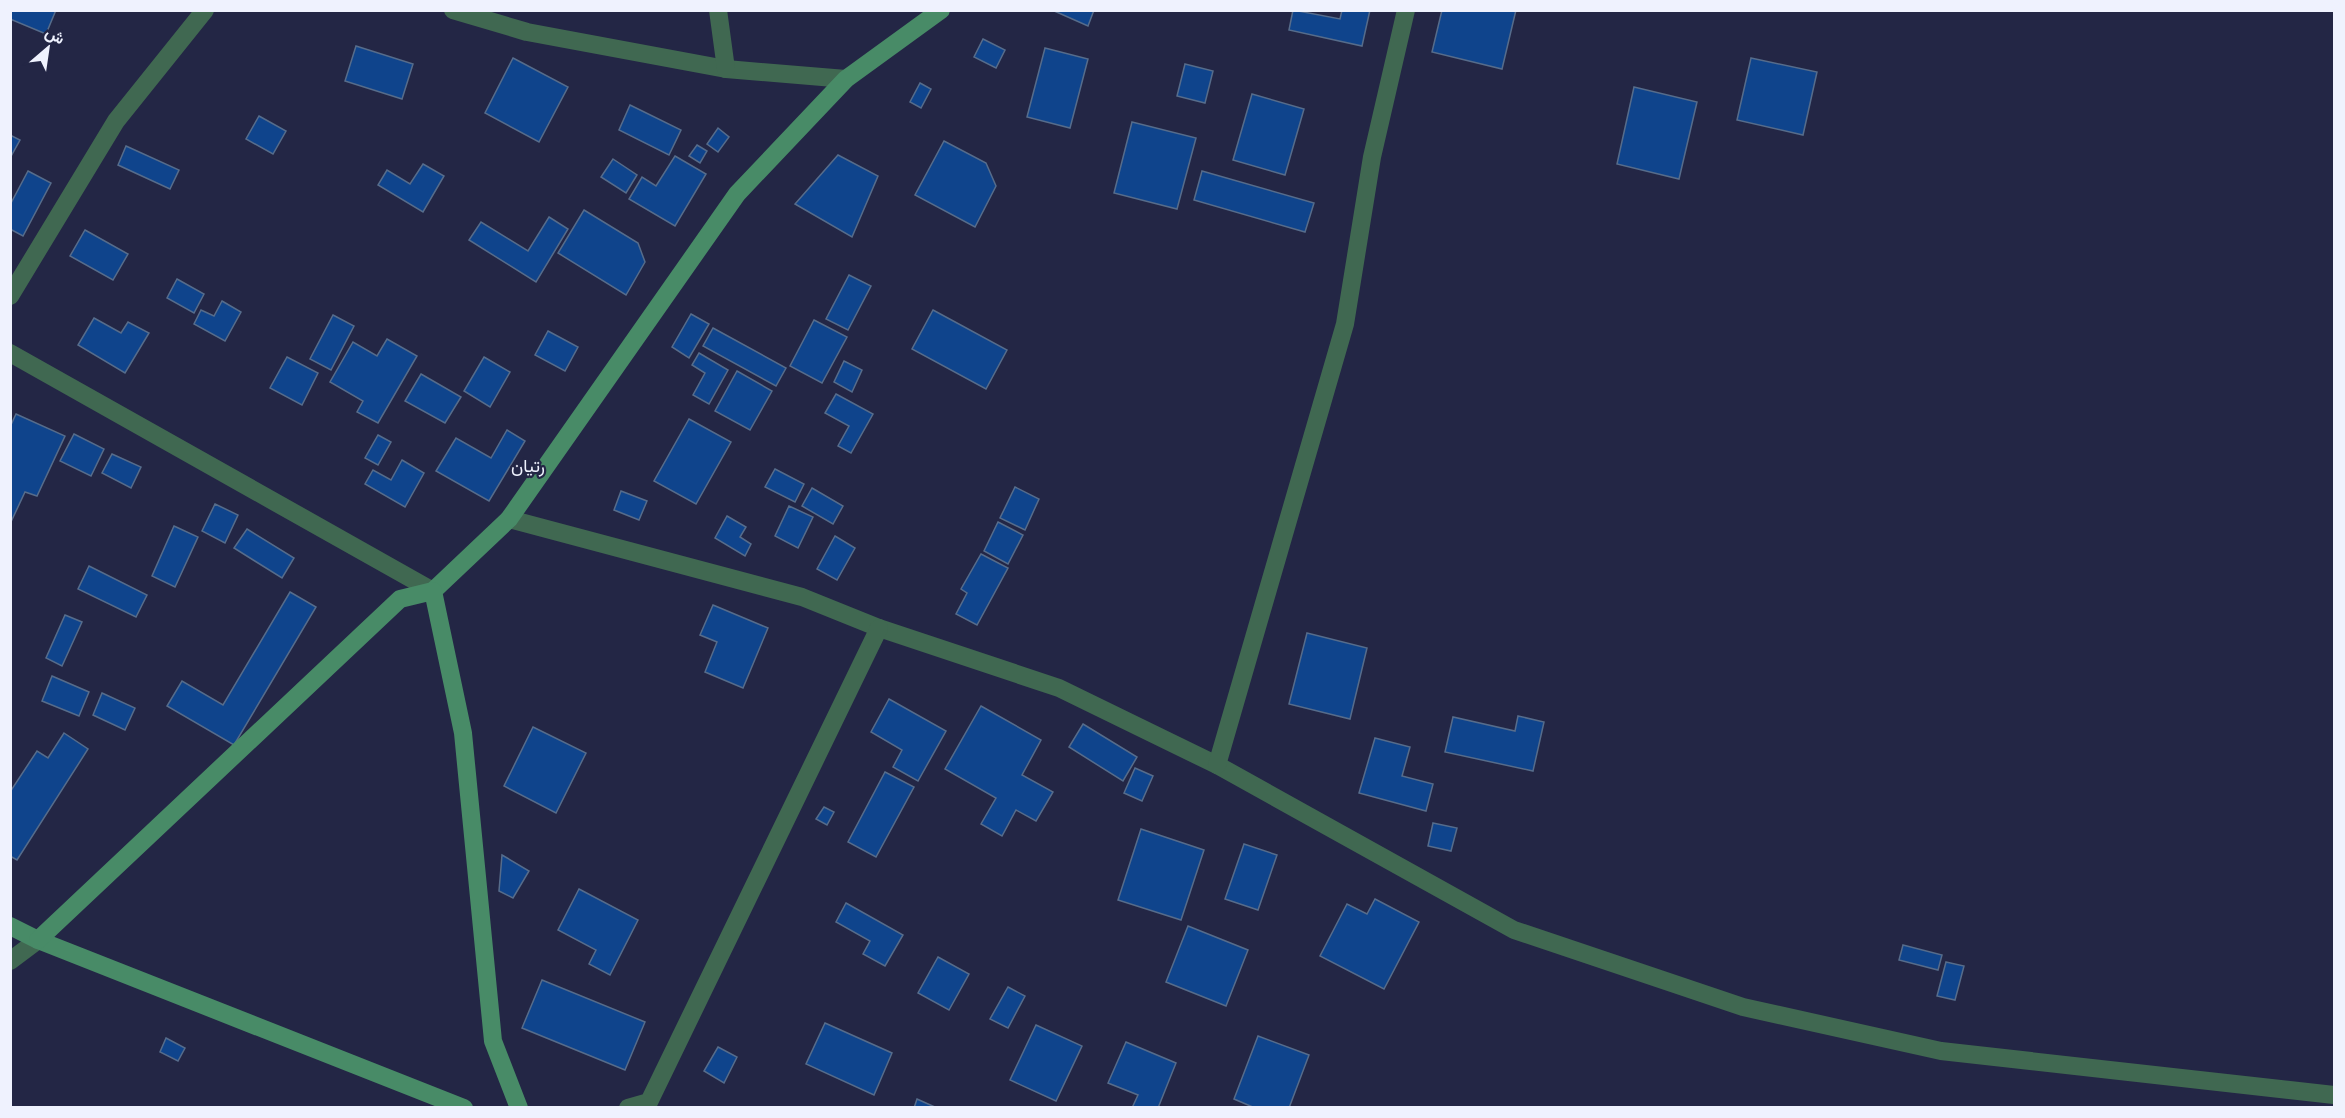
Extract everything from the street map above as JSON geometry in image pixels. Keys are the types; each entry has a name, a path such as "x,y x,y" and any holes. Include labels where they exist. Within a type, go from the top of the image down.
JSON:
{"street":[{"path":"10,296 116,120 205,10"},
{"path":"453,10 526,32 726,69 846,78"},
{"path":"718,10 726,69"},
{"path":"10,961 38,940 400,599 433,591 509,519 737,194 846,78 941,10"},
{"path":"1217,765 1345,324 1372,157 1406,10"},
{"path":"10,353 433,591 463,733 493,1041 519,1107"},
{"path":"509,519 802,597 879,628 1059,688 1217,765 1514,930 1743,1007 1941,1051 2334,1095"},
{"path":"628,1107 649,1102 879,628"},
{"path":"10,926 38,940 464,1107"}],"building":[{"path":"10,10 56,10 46,34 10,19"},
{"path":"1052,10 1094,10 1088,26"},
{"path":"1293,10 1340,19 1342,10 1370,10 1362,46 1289,30"},
{"path":"1442,10 1516,10 1502,69 1432,52"},
{"path":"983,39 1005,50 996,68 974,57"},
{"path":"356,46 413,64 402,99 345,81"},
{"path":"1045,48 1088,59 1070,128 1027,117"},
{"path":"513,58 568,87 539,142 485,113"},
{"path":"1751,58 1817,72 1803,135 1737,120"},
{"path":"1185,64 1213,71 1205,103 1177,96"},
{"path":"920,83 931,89 921,108 910,102"},
{"path":"1634,87 1697,102 1679,179 1617,164"},
{"path":"1252,94 1304,109 1285,175 1233,160"},
{"path":"630,105 681,130 669,155 619,130"},
{"path":"259,116 286,131 273,154 246,139"},
{"path":"1132,122 1196,138 1177,209 1114,193"},
{"path":"718,128 729,137 718,152 707,144"},
{"path":"10,135 20,140 10,158"},
{"path":"944,141 986,163 996,186 975,227 915,195"},
{"path":"697,145 707,151 700,163 689,156"},
{"path":"126,146 179,170 170,189 118,165"},
{"path":"838,155 878,176 852,237 795,204"},
{"path":"675,156 706,174 675,226 629,199 642,177 656,186"},
{"path":"613,159 637,175 626,193 601,177"},
{"path":"423,164 444,176 423,212 378,185 387,170 410,184"},
{"path":"28,171 51,183 23,236 10,229 10,205"},
{"path":"1202,171 1314,203 1305,232 1194,200"},
{"path":"584,210 638,243 645,262 626,295 558,253"},
{"path":"549,217 568,229 536,282 469,240 481,222 528,251"},
{"path":"85,230 128,254 113,280 70,256"},
{"path":"849,275 871,286 848,330 826,319"},
{"path":"177,279 204,294 194,313 167,298"},
{"path":"222,301 241,312 225,341 194,324 201,310 214,316"},
{"path":"933,310 1007,350 986,389 912,349"},
{"path":"691,314 709,324 689,358 672,347"},
{"path":"333,315 354,326 331,370 310,359"},
{"path":"94,318 121,333 128,322 149,333 125,373 78,345"},
{"path":"814,320 847,337 822,383 790,366"},
{"path":"713,328 786,368 776,386 703,346"},
{"path":"548,331 578,347 565,371 535,355"},
{"path":"387,339 417,356 378,423 357,412 363,401 330,382 353,342 377,356"},
{"path":"699,353 728,370 709,404 693,395 705,373 692,365"},
{"path":"287,357 318,373 302,405 270,388"},
{"path":"484,357 510,372 490,407 464,391"},
{"path":"844,361 862,370 852,392 834,382"},
{"path":"737,371 772,391 750,430 715,411"},
{"path":"421,374 461,397 445,423 405,401"},
{"path":"836,394 873,414 851,453 838,446 849,426 825,413"},
{"path":"16,414 65,436 37,496 25,492 10,524 10,427"},
{"path":"689,419 731,442 696,504 654,481"},
{"path":"507,430 525,441 489,501 436,471 456,438 491,458"},
{"path":"74,434 104,449 91,476 60,461"},
{"path":"378,435 391,442 378,465 365,458"},
{"path":"112,454 141,467 131,488 102,473"},
{"path":"402,460 424,473 405,507 365,484 373,470 391,480"},
{"path":"775,469 804,484 795,502 765,487"},
{"path":"1015,487 1039,499 1025,530 1000,518"},
{"path":"812,488 843,506 833,524 802,506"},
{"path":"621,491 647,501 639,520 614,510"},
{"path":"215,504 238,515 225,543 202,531"},
{"path":"789,506 813,517 798,548 775,536"},
{"path":"727,516 746,527 740,537 751,544 745,556 715,538"},
{"path":"998,522 1023,535 1008,564 984,551"},
{"path":"174,526 198,537 175,587 152,576"},
{"path":"247,529 294,558 282,578 234,548"},
{"path":"835,536 855,548 837,580 817,569"},
{"path":"981,554 1008,568 977,625 956,614 967,593 961,589"},
{"path":"89,566 147,595 136,617 78,589"},
{"path":"290,592 316,607 234,745 167,706 182,681 223,705"},
{"path":"713,605 768,628 743,688 705,672 717,642 700,635"},
{"path":"65,615 82,622 62,666 46,658"},
{"path":"1307,633 1367,648 1350,719 1289,704"},
{"path":"52,676 89,692 79,716 42,701"},
{"path":"102,693 135,708 125,730 93,715"},
{"path":"889,699 946,731 918,781 893,767 902,750 871,732"},
{"path":"981,706 1041,740 1022,775 1053,792 1036,821 1016,810 1002,836 981,824 996,798 945,769"},
{"path":"1518,716 1544,722 1533,771 1445,752 1453,717 1515,731"},
{"path":"1083,724 1137,757 1123,781 1069,747"},
{"path":"533,727 586,753 556,813 504,786"},
{"path":"64,733 88,749 17,860 10,856 10,792 37,751 48,758"},
{"path":"1375,738 1410,747 1402,776 1433,784 1426,811 1359,793"},
{"path":"1135,768 1153,776 1142,801 1124,793"},
{"path":"885,772 914,787 876,857 848,842"},
{"path":"824,807 834,812 827,825 816,819"},
{"path":"1433,823 1457,828 1451,851 1428,846"},
{"path":"1141,829 1204,850 1181,920 1118,900"},
{"path":"1244,844 1277,855 1258,910 1225,899"},
{"path":"502,855 529,871 513,898 499,891"},
{"path":"579,889 638,920 610,975 589,964 596,950 558,930"},
{"path":"1375,899 1419,922 1384,989 1320,956 1347,904 1367,914"},
{"path":"846,903 903,935 885,966 863,954 870,941 836,922"},
{"path":"1188,926 1248,950 1226,1006 1166,982"},
{"path":"1903,945 1942,955 1938,970 1899,960"},
{"path":"938,957 969,974 949,1010 918,993"},
{"path":"1946,962 1964,966 1955,1000 1937,996"},
{"path":"542,980 645,1022 625,1070 522,1028"},
{"path":"1008,987 1025,996 1008,1028 990,1019"},
{"path":"825,1023 892,1053 874,1095 806,1064"},
{"path":"1036,1025 1082,1046 1056,1101 1010,1080"},
{"path":"1258,1036 1309,1055 1289,1108 1255,1108 1234,1099"},
{"path":"166,1038 185,1048 178,1061 160,1052"},
{"path":"1126,1042 1176,1063 1158,1108 1132,1108 1138,1095 1108,1083"},
{"path":"718,1047 737,1057 724,1083 704,1071"},
{"path":"917,1099 937,1108 914,1108"}],"district":[{"name":"رتيان","path":"528,466"}]}
